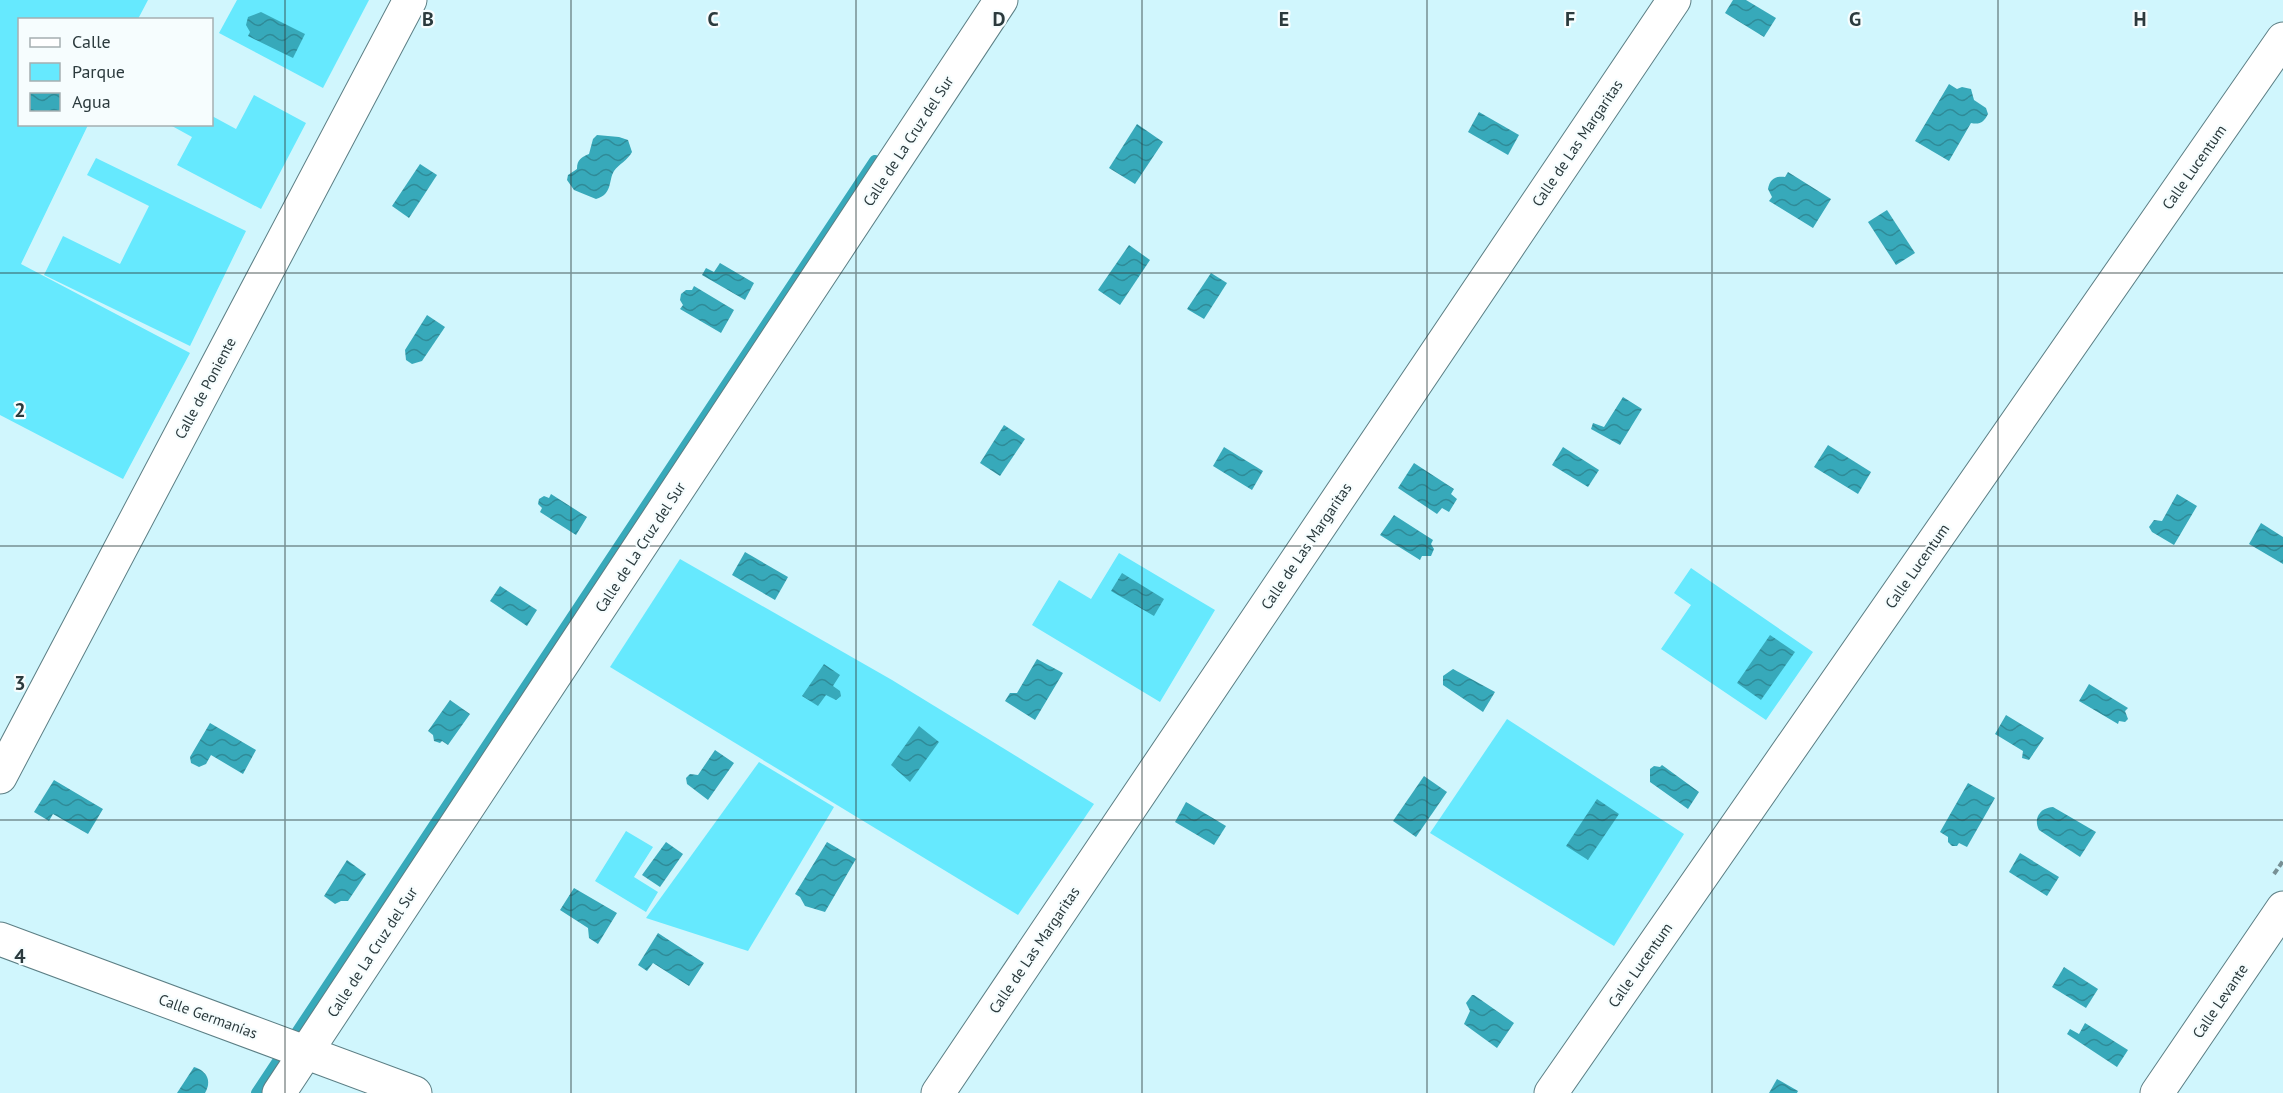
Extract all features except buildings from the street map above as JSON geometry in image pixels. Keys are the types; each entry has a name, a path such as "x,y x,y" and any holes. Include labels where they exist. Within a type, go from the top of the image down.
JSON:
{"street":[{"name":"Calle de Poniente","path":"0,777 410,0"},
{"name":"Calle de La Cruz del Sur","path":"279,1093 1001,0"},
{"name":"Calle de Las Margaritas","path":"938,1093 1674,0"},
{"name":"Calle Lucentum","path":"1551,1093 2283,39"},
{"name":"Calle Levante","path":"2157,1093 2283,908"},
{"name":"Calle Germanías","path":"0,939 415,1093"}],"green space":[{"path":"0,0 148,0 139,18 18,18 18,126 88,126 21,264 190,353 123,479 0,415"},
{"path":"237,0 369,0 323,88 219,33"},
{"path":"254,95 306,123 261,209 177,165 192,137 172,126 213,126 213,117 236,129"},
{"path":"96,158 246,231 190,346 44,275 63,236 120,264 149,206 87,175"},
{"path":"1119,553 1215,610 1160,702 1032,625 1059,580 1091,599"},
{"path":"680,559 892,680 1094,804 1018,915 610,667"},
{"path":"1691,568 1813,652 1766,720 1661,649 1691,605 1674,593"},
{"path":"1507,719 1684,834 1614,946 1430,833"},
{"path":"759,762 834,807 748,951 646,918"},
{"path":"626,831 653,847 634,877 658,892 646,912 595,881"}],"water":[{"path":"1733,0 1746,0 1776,18 1764,37 1725,13"},
{"path":"261,12 305,34 293,58 248,36 250,32 246,25 248,17"},
{"path":"1949,84 1957,89 1962,87 1971,89 1974,100 1986,108 1988,114 1981,122 1971,123 1949,161 1915,141"},
{"path":"1479,112 1519,135 1508,155 1468,132"},
{"path":"1137,124 1163,142 1135,184 1109,168"},
{"path":"597,135 628,140 632,152 614,171 608,191 596,199 574,190 567,180 568,175 577,169 580,159 589,154 593,139"},
{"path":"420,164 437,175 409,218 392,206"},
{"path":"1788,172 1831,199 1813,228 1769,201 1772,197 1768,189 1770,183 1778,177 1785,177"},
{"path":"1887,210 1915,253 1896,265 1868,222"},
{"path":"1129,245 1150,260 1120,305 1098,290"},
{"path":"720,263 754,283 745,300 702,275 706,268 714,272"},
{"path":"1211,273 1227,283 1204,319 1187,309"},
{"path":"694,286 734,310 721,333 680,309 683,305 680,300 681,294 686,290 692,290"},
{"path":"427,315 445,327 422,361 412,364 406,360 405,350"},
{"path":"1623,397 1642,409 1620,445 1591,429 1593,423 1604,427"},
{"path":"1004,425 1025,439 1000,476 980,463"},
{"path":"1828,445 1871,472 1858,494 1814,467"},
{"path":"1224,447 1263,471 1252,490 1213,466"},
{"path":"1563,447 1599,470 1588,487 1552,465"},
{"path":"1414,463 1454,489 1451,494 1457,499 1449,512 1442,508 1437,514 1398,488"},
{"path":"551,494 587,517 576,535 540,512 542,508 538,504 539,499 544,496 549,498"},
{"path":"2177,494 2197,506 2174,545 2152,532 2149,527 2154,520 2162,521"},
{"path":"1394,515 1433,540 1431,544 1434,549 1431,556 1422,556 1420,560 1380,535"},
{"path":"2261,523 2283,537 2283,564 2249,544"},
{"path":"745,552 788,577 775,600 732,575"},
{"path":"1122,573 1164,599 1154,616 1111,591"},
{"path":"500,586 537,610 527,626 490,601"},
{"path":"1770,635 1795,652 1761,700 1737,683"},
{"path":"1037,659 1063,673 1035,720 1005,701 1010,693 1017,693"},
{"path":"824,664 840,675 833,686 840,691 841,696 836,700 826,695 818,706 802,696"},
{"path":"1453,669 1495,692 1483,712 1443,685 1443,676"},
{"path":"2089,684 2128,708 2125,711 2128,719 2125,722 2119,721 2118,724 2079,701"},
{"path":"450,700 470,714 448,745 442,741 440,743 434,741 433,735 428,731"},
{"path":"2006,715 2044,738 2029,760 2022,758 2023,751 1995,734"},
{"path":"210,723 256,750 243,774 211,755 206,764 199,767 191,763 190,757"},
{"path":"919,726 939,742 910,782 891,765"},
{"path":"715,750 734,763 708,800 687,784 686,778 690,774 698,775"},
{"path":"1662,765 1699,792 1688,809 1650,782 1650,769"},
{"path":"1424,776 1447,792 1416,837 1393,821"},
{"path":"54,780 103,809 88,834 53,814 49,821 34,812"},
{"path":"1968,783 1995,798 1967,847 1959,843 1957,846 1952,846 1948,842 1948,837 1940,832"},
{"path":"1597,799 1619,814 1588,860 1566,846"},
{"path":"1186,802 1226,826 1214,845 1175,822"},
{"path":"2053,807 2096,832 2080,857 2039,830 2037,818 2039,814 2044,809"},
{"path":"666,842 683,854 660,887 642,875"},
{"path":"827,842 856,859 825,912 805,906 800,897 795,894"},
{"path":"2020,853 2059,877 2047,896 2009,872"},
{"path":"347,860 366,874 348,901 335,904 324,896"},
{"path":"574,888 617,913 598,944 589,938 588,928 560,910"},
{"path":"658,933 704,963 689,986 653,963 647,971 638,965"},
{"path":"2064,967 2098,989 2086,1008 2052,987"},
{"path":"1472,995 1514,1023 1497,1048 1464,1024 1470,1011 1466,1003"},
{"path":"2085,1023 2128,1050 2117,1067 2067,1034 2070,1029 2079,1034"},
{"path":"194,1067 207,1077 208,1084 205,1093 177,1093"},
{"path":"1777,1079 1798,1091 1797,1093 1769,1093"}],"waterway":[{"path":"257,1093 875,161"}]}
